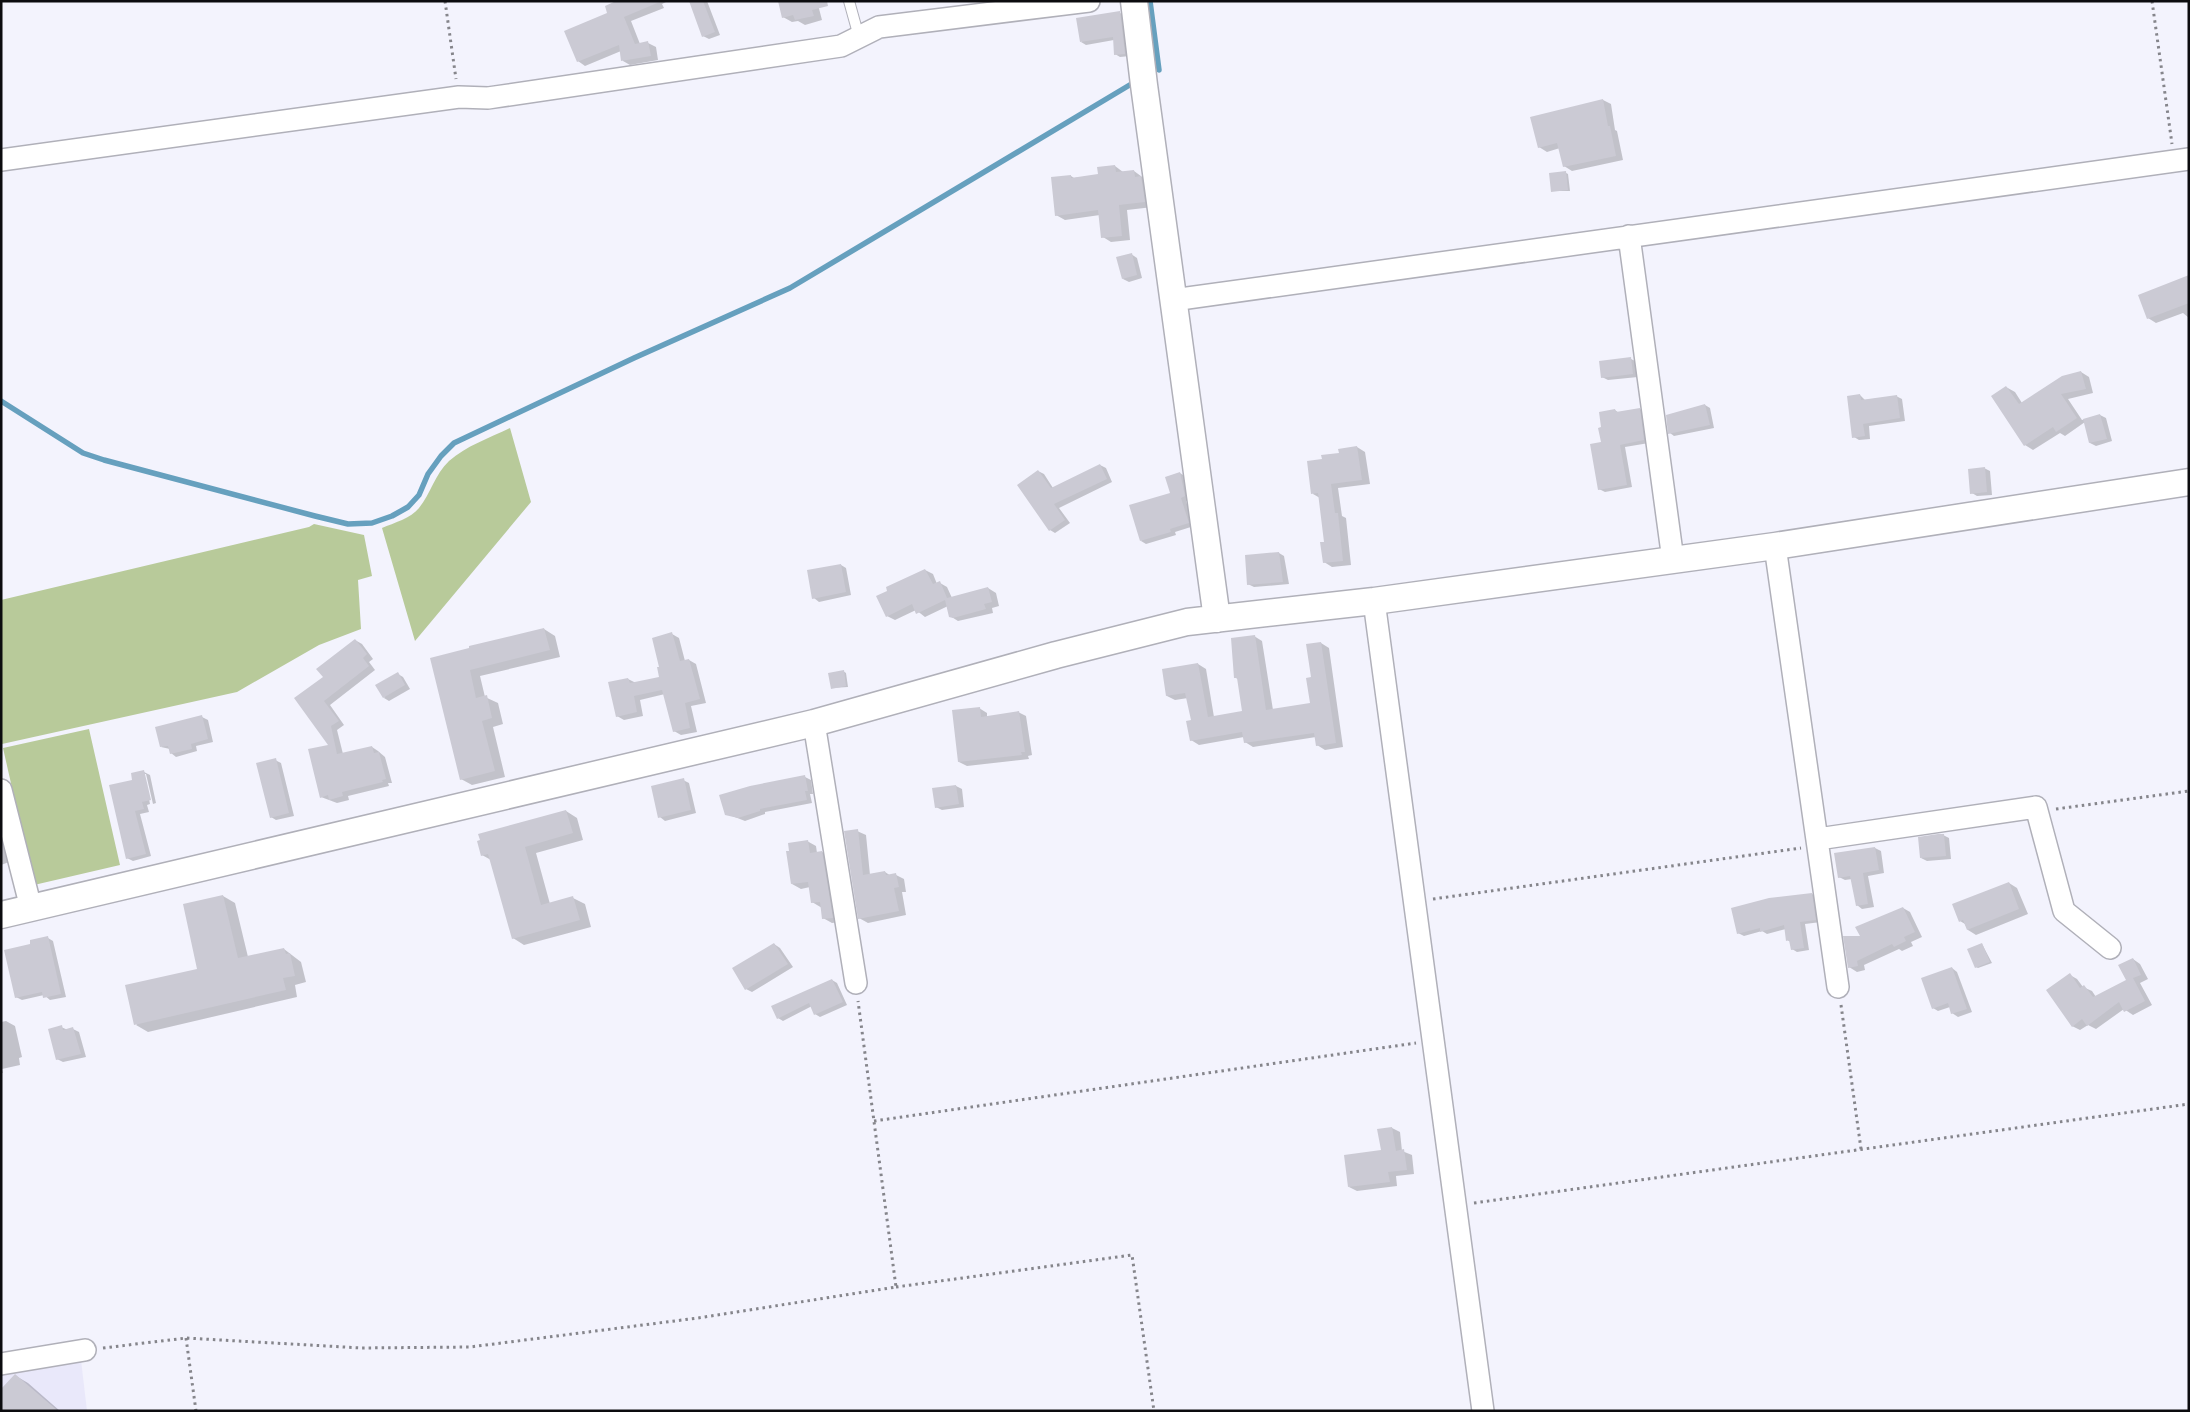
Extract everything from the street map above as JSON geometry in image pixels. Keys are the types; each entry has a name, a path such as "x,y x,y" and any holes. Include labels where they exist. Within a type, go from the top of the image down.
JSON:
{"street":[{"path":"1,160 459,97 488,98 841,46 879,27 1089,1"},
{"path":"1134,1 1217,619"},
{"path":"1173,300 2182,160"},
{"path":"1629,236 1673,560"},
{"path":"1,915 814,723 1056,655 1187,622 1374,602 1775,546 2189,482"},
{"path":"1775,546 1838,987"},
{"path":"1374,602 1483,1411"},
{"path":"814,723 856,983"},
{"path":"1,790 31,908"},
{"path":"1818,842 2036,807 2064,911 2110,948"},
{"path":"1,1364 85,1350"}],"lane":[{"path":"849,1 858,37"}],"path":[{"path":"445,1 459,97"},
{"path":"2152,1 2182,160"},
{"path":"2036,807 2058,809 2189,791"},
{"path":"1413,902 1818,842"},
{"path":"856,983 896,1287"},
{"path":"1838,987 1861,1149"},
{"path":"874,1121 1432,1041"},
{"path":"1455,1206 2189,1104"},
{"path":"85,1350 186,1338 361,1348 470,1347 698,1318 896,1287 1132,1254 1154,1411"},
{"path":"186,1338 196,1411"}],"shaded area":[{"path":"81,1360 87,1411 1,1411 1,1372"}],"green space":[{"path":"510,428 531,502 415,641 382,528 416,512 440,472 449,461 463,451"},
{"path":"314,524 364,535 372,576 358,580 361,629 319,645 237,692 2,744 1,600 309,527"},
{"path":"89,729 120,865 34,885 3,748"}],"building":[{"path":"616,1 662,1 624,17 635,44 648,41 651,56 621,61 619,45 577,62 564,31 607,13 605,6"},
{"path":"689,1 703,1 715,32 702,37"},
{"path":"778,1 827,1 828,6 812,10 814,16 795,20 793,15 782,18"},
{"path":"1120,11 1125,54 1114,55 1113,37 1080,42 1076,18"},
{"path":"1603,99 1616,156 1563,167 1557,143 1538,148 1530,117"},
{"path":"1115,165 1116,172 1134,170 1135,177 1141,176 1145,202 1119,205 1122,236 1101,238 1098,210 1055,216 1051,177 1071,175 1071,178 1098,174 1097,167"},
{"path":"1566,171 1568,190 1551,192 1549,173"},
{"path":"1132,253 1137,275 1122,279 1116,257"},
{"path":"2189,275 2189,303 2147,319 2138,295"},
{"path":"1631,357 1633,374 1601,378 1599,361"},
{"path":"2081,371 2086,389 2061,394 2077,418 2056,432 2053,427 2024,446 1991,396 2006,386 2019,404 2062,376"},
{"path":"1860,394 1861,400 1897,395 1900,418 1863,424 1865,436 1852,438 1847,396"},
{"path":"1705,404 1710,425 1668,434 1666,415"},
{"path":"1640,408 1644,440 1620,445 1627,485 1598,490 1590,444 1601,442 1598,428 1601,427 1599,412 1615,409 1616,412"},
{"path":"2100,414 2107,439 2089,443 2083,419"},
{"path":"1357,446 1362,480 1331,484 1335,513 1338,513 1343,561 1323,563 1320,542 1324,542 1318,493 1311,494 1307,461 1322,459 1321,455 1339,453 1338,449"},
{"path":"1100,464 1107,479 1054,504 1065,520 1049,531 1017,485 1038,470 1051,488"},
{"path":"1985,467 1987,492 1970,494 1968,469"},
{"path":"1180,472 1185,496 1181,498 1189,523 1170,529 1171,532 1140,541 1129,505 1170,493 1165,477"},
{"path":"1279,552 1283,582 1247,585 1245,555"},
{"path":"841,564 846,592 812,599 807,570"},
{"path":"925,569 933,584 940,581 947,598 988,587 992,602 984,604 986,609 953,618 949,617 945,600 916,614 912,604 886,617 876,596 887,591 886,587"},
{"path":"544,628 550,650 470,670 476,698 487,695 492,718 482,721 495,771 460,780 430,658 469,648 469,646"},
{"path":"672,632 680,661 689,659 700,699 685,703 690,728 673,732 662,690 634,696 637,712 616,717 608,682 628,678 630,683 659,677 657,667 659,667 652,638"},
{"path":"1255,635 1266,710 1310,703 1306,678 1311,677 1306,644 1321,642 1336,743 1316,746 1314,733 1244,743 1242,732 1190,741 1186,721 1191,720 1185,693 1166,696 1162,669 1198,663 1208,717 1242,711 1237,678 1234,678 1231,638"},
{"path":"355,639 367,654 363,658 369,666 324,701 339,721 331,726 337,754 372,746 374,753 379,752 386,779 382,780 383,782 342,792 343,796 329,800 328,795 320,798 308,749 328,745 294,698 323,677 316,669"},
{"path":"844,670 846,686 831,689 828,673"},
{"path":"398,672 405,685 383,698 375,685"},
{"path":"980,707 981,717 1019,711 1025,752 1021,752 1022,755 958,762 952,710"},
{"path":"202,715 208,739 191,744 192,749 170,754 168,746 160,747 155,727"},
{"path":"276,758 289,813 270,818 256,763"},
{"path":"144,770 151,800 142,802 144,809 135,811 146,854 126,859 109,785 132,780 131,773"},
{"path":"805,775 808,791 805,791 807,800 760,809 760,811 738,818 725,815 719,795 750,786"},
{"path":"684,778 691,810 658,818 651,786"},
{"path":"956,785 959,804 935,808 932,788"},
{"path":"566,810 573,833 525,847 541,905 573,896 580,920 512,939 488,854 481,856 477,841 480,840 478,834"},
{"path":"858,829 863,875 885,871 886,875 896,873 899,887 894,888 899,911 858,919 844,831"},
{"path":"1944,834 1946,856 1920,858 1918,837"},
{"path":"808,840 810,853 822,851 833,918 822,919 820,902 811,903 808,882 791,884 786,851 789,851 788,843"},
{"path":"1875,847 1879,870 1863,873 1868,904 1856,906 1850,876 1838,878 1834,853"},
{"path":"2009,882 2019,909 1967,930 1963,920 1959,922 1952,904"},
{"path":"1812,893 1816,920 1800,922 1804,948 1791,950 1789,940 1786,941 1784,925 1760,932 1760,928 1737,934 1731,908 1769,898"},
{"path":"223,895 238,958 284,948 286,954 290,953 295,976 283,978 286,990 134,1025 125,985 197,969 183,904"},
{"path":"1903,907 1915,932 1904,937 1906,941 1894,947 1892,944 1857,961 1858,966 1848,968 1843,936 1860,936 1855,927"},
{"path":"48,936 61,994 43,998 42,992 15,998 4,950 30,944 30,940"},
{"path":"774,943 788,964 745,990 732,968"},
{"path":"1982,943 1990,962 1975,968 1967,949"},
{"path":"2133,958 2141,975 2133,978 2145,1001 2124,1012 2119,1002 2087,1026 2082,1019 2072,1027 2046,990 2070,973 2080,988 2084,985 2093,997 2126,980 2118,965"},
{"path":"1952,967 1967,1009 1951,1014 1948,1003 1932,1009 1921,978"},
{"path":"832,979 843,1002 814,1015 809,1003 777,1019 771,1006"},
{"path":"62,1025 63,1030 73,1027 81,1054 56,1060 48,1029"},
{"path":"1392,1127 1396,1151 1404,1149 1407,1170 1388,1172 1390,1182 1348,1187 1344,1155 1381,1150 1377,1129"},
{"path":"15,1374 58,1411 1,1411 1,1389"}],"waterway":[{"path":"1150,1 1159,70"},
{"path":"1,401 83,453 104,460 348,524 372,523 392,516 408,507 419,495 428,474 441,456 454,443 634,358 790,288 1133,83"}]}
